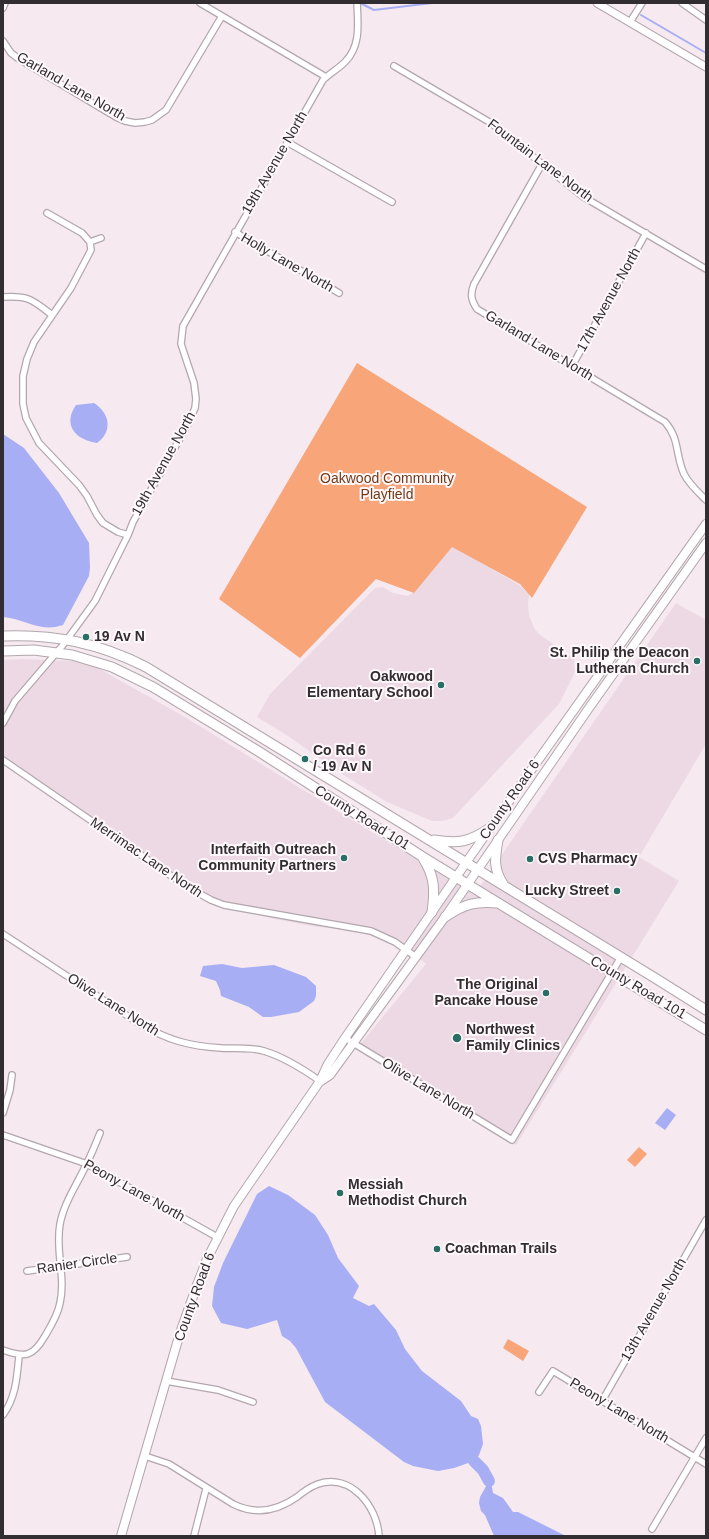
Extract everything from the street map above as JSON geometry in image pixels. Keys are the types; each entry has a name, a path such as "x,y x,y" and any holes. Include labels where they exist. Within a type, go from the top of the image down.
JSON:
{"main road":[{"name":"County Road 6","path":"121,1536 166,1381 197,1284 217,1237 230,1212 320,1081 328,1064 345,1038 456,876 706,524"},
{"name":"County Road 6","path":"320,1081 330,1075 354,1044 445,917 669,593 706,543"},
{"name":"County Road 101","path":"3,636 38,636 87,644 117,653 146,667 706,1010"},
{"name":"County Road 101","path":"3,651 34,650 56,652 98,662 112,667 153,687 251,747 423,857 706,1030"},
{"path":"430,840 461,843 477,837 490,828"},
{"path":"498,840 495,866 498,876 504,886"},
{"path":"423,857 430,869 434,882 432,912"},
{"path":"445,917 458,908 472,903 483,902 500,904"}],"street":[{"path":"200,3 326,77"},
{"name":"19th Avenue North","path":"3,723 15,701 66,640 95,601 133,522 188,424 195,408 196,389 181,344 183,326 235,232 326,77 347,60 353,52 357,42 358,31 357,3"},
{"path":"597,3 706,67"},
{"path":"630,22 642,3"},
{"path":"682,3 706,20"},
{"name":"Garland Lane North","path":"3,41 11,52 19,58 116,117 135,123 145,122 152,120 166,110 222,16"},
{"name":"Fountain Lane North","path":"394,66 491,124 582,196 706,269"},
{"path":"287,142 392,202"},
{"name":"Garland Lane North","path":"542,164 474,284 471,297 477,309 665,422 675,437 680,462 689,483 706,500"},
{"path":"47,214 82,233 90,242 91,250 71,288 34,342 27,359 23,376 23,404 26,418 39,443 79,485 103,523 118,532 128,535"},
{"name":"Holly Lane North","path":"235,232 339,293"},
{"name":"17th Avenue North","path":"572,366 646,233"},
{"path":"90,242 101,238"},
{"path":"3,297 14,296 29,298 52,315"},
{"name":"Merrimac Lane North","path":"3,760 186,886 211,900 224,905 371,931 395,942 416,957"},
{"name":"Olive Lane North","path":"3,934 140,1024 173,1041 192,1045 262,1051 291,1063 320,1081"},
{"path":"611,973 621,957"},
{"name":"Olive Lane North","path":"345,1038 512,1140 611,973"},
{"path":"3,1113 12,1075"},
{"path":"3,1350 19,1356 27,1355 35,1351 56,1318 62,1288 58,1238 60,1224 64,1210 87,1164 100,1132"},
{"name":"Peony Lane North","path":"3,1135 87,1164 217,1237"},
{"name":"13th Avenue North","path":"602,1401 706,1220"},
{"name":"Ranier Circle","path":"27,1271 127,1257"},
{"path":"3,1415 10,1406 15,1392 19,1356"},
{"name":"Peony Lane North","path":"539,1392 553,1371 706,1464"},
{"path":"166,1381 218,1390 253,1402"},
{"path":"652,1529 706,1438"},
{"path":"145,1456 168,1464 206,1489 242,1508 254,1511 275,1509 317,1484 328,1482 349,1485 358,1491 365,1499 379,1528 379,1536"},
{"path":"194,1536 206,1489"}],"shaded area":[{"path":"452,546 521,586 529,595 529,615 534,628 539,634 574,659 575,672 559,704 453,818 442,821 432,821 387,802 257,717 270,694 375,588 383,587 393,593 407,596 413,593"},
{"path":"676,603 706,620 706,744 639,857 679,881 516,1145 445,1096 358,1047 426,964 402,946 359,932 311,926 275,919 223,906 198,895 3,760 3,660 23,659 73,661 96,667 185,717 474,895"}],"green space":[{"name":"Oakwood Community Playfield","path":"357,363 587,507 532,598 520,584 452,547 414,593 376,579 300,658 219,599"},
{"path":"639,1147 647,1154 635,1167 627,1160"},
{"path":"508,1339 529,1351 523,1361 503,1348"}],"water":[{"path":"94,403 103,412 108,423 106,434 97,443 83,439 77,435 73,430 70,419 76,405"},
{"path":"3,434 24,448 59,493 89,543 89,576 63,625 54,627 40,627 3,617"},
{"path":"222,964 242,968 274,965 306,977 316,986 316,996 314,1001 299,1012 263,1017 249,1007 221,996 216,981 200,976 203,966"},
{"path":"667,1108 676,1115 665,1130 655,1123"},
{"path":"269,1186 288,1195 315,1215 328,1235 338,1258 359,1286 353,1298 369,1306 374,1304 396,1330 405,1349 422,1371 461,1401 471,1416 478,1419 481,1426 483,1444 479,1455 474,1461 454,1468 438,1471 413,1466 404,1462 325,1402 296,1348 290,1341 282,1336 277,1320 247,1329 221,1323 212,1306 214,1287 223,1263 257,1194"},
{"path":"489,1481 491,1482 493,1493 503,1498 513,1512 518,1512 566,1536 494,1536 485,1515 481,1511 479,1503 480,1497"}],"waterway":[{"path":"360,3 374,10 432,3"},
{"path":"641,15 706,53"},
{"path":"474,1461 483,1470 489,1481"}],"place":[{"name":"19 Av N","path":"86,637"},
{"name":"St. Philip the Deacon Lutheran Church","path":"697,661"},
{"name":"Oakwood Elementary School","path":"441,685"},
{"name":"Co Rd 6 / 19 Av N","path":"305,759"},
{"name":"Interfaith Outreach Community Partners","path":"344,858"},
{"name":"CVS Pharmacy","path":"530,859"},
{"name":"Lucky Street","path":"617,891"},
{"name":"The Original Pancake House","path":"546,993"},
{"name":"Northwest Family Clinics","path":"457,1038"},
{"name":"Messiah Methodist Church","path":"340,1193"},
{"name":"Coachman Trails","path":"437,1249"}]}
